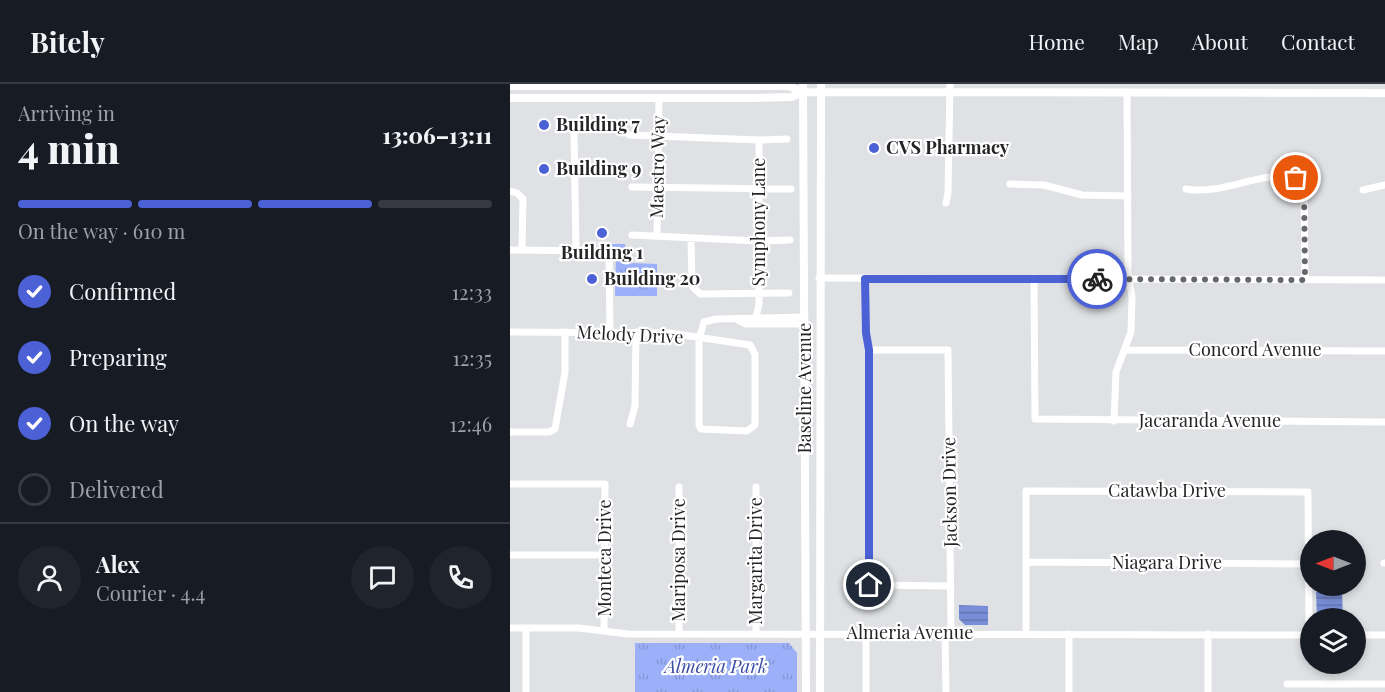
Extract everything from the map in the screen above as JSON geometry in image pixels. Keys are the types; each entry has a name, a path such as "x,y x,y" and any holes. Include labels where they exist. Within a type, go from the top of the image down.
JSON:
{"main road":[{"path":"510,86 1062,88 1127,92 1151,88 1239,88 1385,93"},
{"path":"510,98 789,98 802,88"},
{"name":"Baseline Avenue","path":"802,88 806,692"},
{"name":"Baseline Avenue","path":"820,692 821,88"}],"street":[{"path":"946,203 950,88"},
{"path":"1114,421 1116,372 1132,326 1129,279 1127,92"},
{"name":"Maestro Way","path":"657,236 659,98"},
{"path":"574,133 576,250"},
{"path":"629,135 759,141 787,139"},
{"name":"Symphony Lane","path":"759,141 758,294 759,304 762,307 759,319"},
{"path":"1186,189 1197,191 1256,178 1301,179 1304,185 1305,280"},
{"path":"1010,184 1044,185 1082,195 1128,196"},
{"path":"1363,190 1385,185"},
{"path":"632,187 791,189"},
{"path":"510,191 517,193 523,199 522,250"},
{"path":"632,235 758,241 790,240"},
{"path":"691,238 692,286 700,294 789,293"},
{"path":"510,250 609,251 610,332"},
{"path":"819,278 1385,280"},
{"path":"865,279 866,333 869,350 869,585 951,586"},
{"name":"Jacaranda Avenue","path":"1034,279 1035,419 1385,422"},
{"path":"699,339 704,322 736,319 746,324 759,319 805,320"},
{"name":"Melody Drive","path":"510,332 669,333 750,345 755,354 755,425 747,431 701,429 699,339"},
{"path":"510,432 549,432 555,429 565,372 565,332"},
{"path":"630,424 635,406 636,332"},
{"name":"Jackson Drive","path":"869,350 948,350 951,586 946,692"},
{"name":"Concord Avenue","path":"1125,350 1385,351"},
{"name":"Monteca Drive","path":"510,484 605,484 604,632"},
{"name":"Mariposa Drive","path":"679,487 679,634"},
{"name":"Margarita Drive","path":"756,487 756,634"},
{"name":"Catawba Drive","path":"1026,562 1026,491 1308,492 1308,530"},
{"path":"510,555 605,555"},
{"path":"1026,562 1026,634"},
{"name":"Niagara Drive","path":"1026,562 1300,564"},
{"name":"Almeria Avenue","path":"510,628 579,628 604,632 679,634 1300,635"},
{"path":"526,628 526,692"},
{"path":"866,633 866,692"},
{"path":"1069,634 1069,692"},
{"path":"1208,634 1208,692"},
{"path":"1366,635 1385,635"},
{"path":"1287,684 1385,684"}],"green space":[{"path":"611,244 625,244 626,254 632,263 657,264 657,296 615,296 616,254"},
{"name":"Almeria Park","path":"635,643 789,643 797,653 797,692 635,692"}],"shaded area":[{"path":"1316,596 1342,596 1343,608 1317,608"},
{"path":"959,605 988,606 988,625 965,625 959,619"}],"way so far":[{"path":"1097,279 1305,280 1304,185 1301,179 1296,178"}],"place":[{"name":"Building 7","path":"544,125"},
{"name":"CVS Pharmacy","path":"874,148"},
{"name":"Building 9","path":"544,169"},
{"name":"Building 1","path":"602,233"},
{"name":"Building 20","path":"592,279"}],"route":[{"path":"869,585 869,350 866,333 865,279 1097,279"}]}
